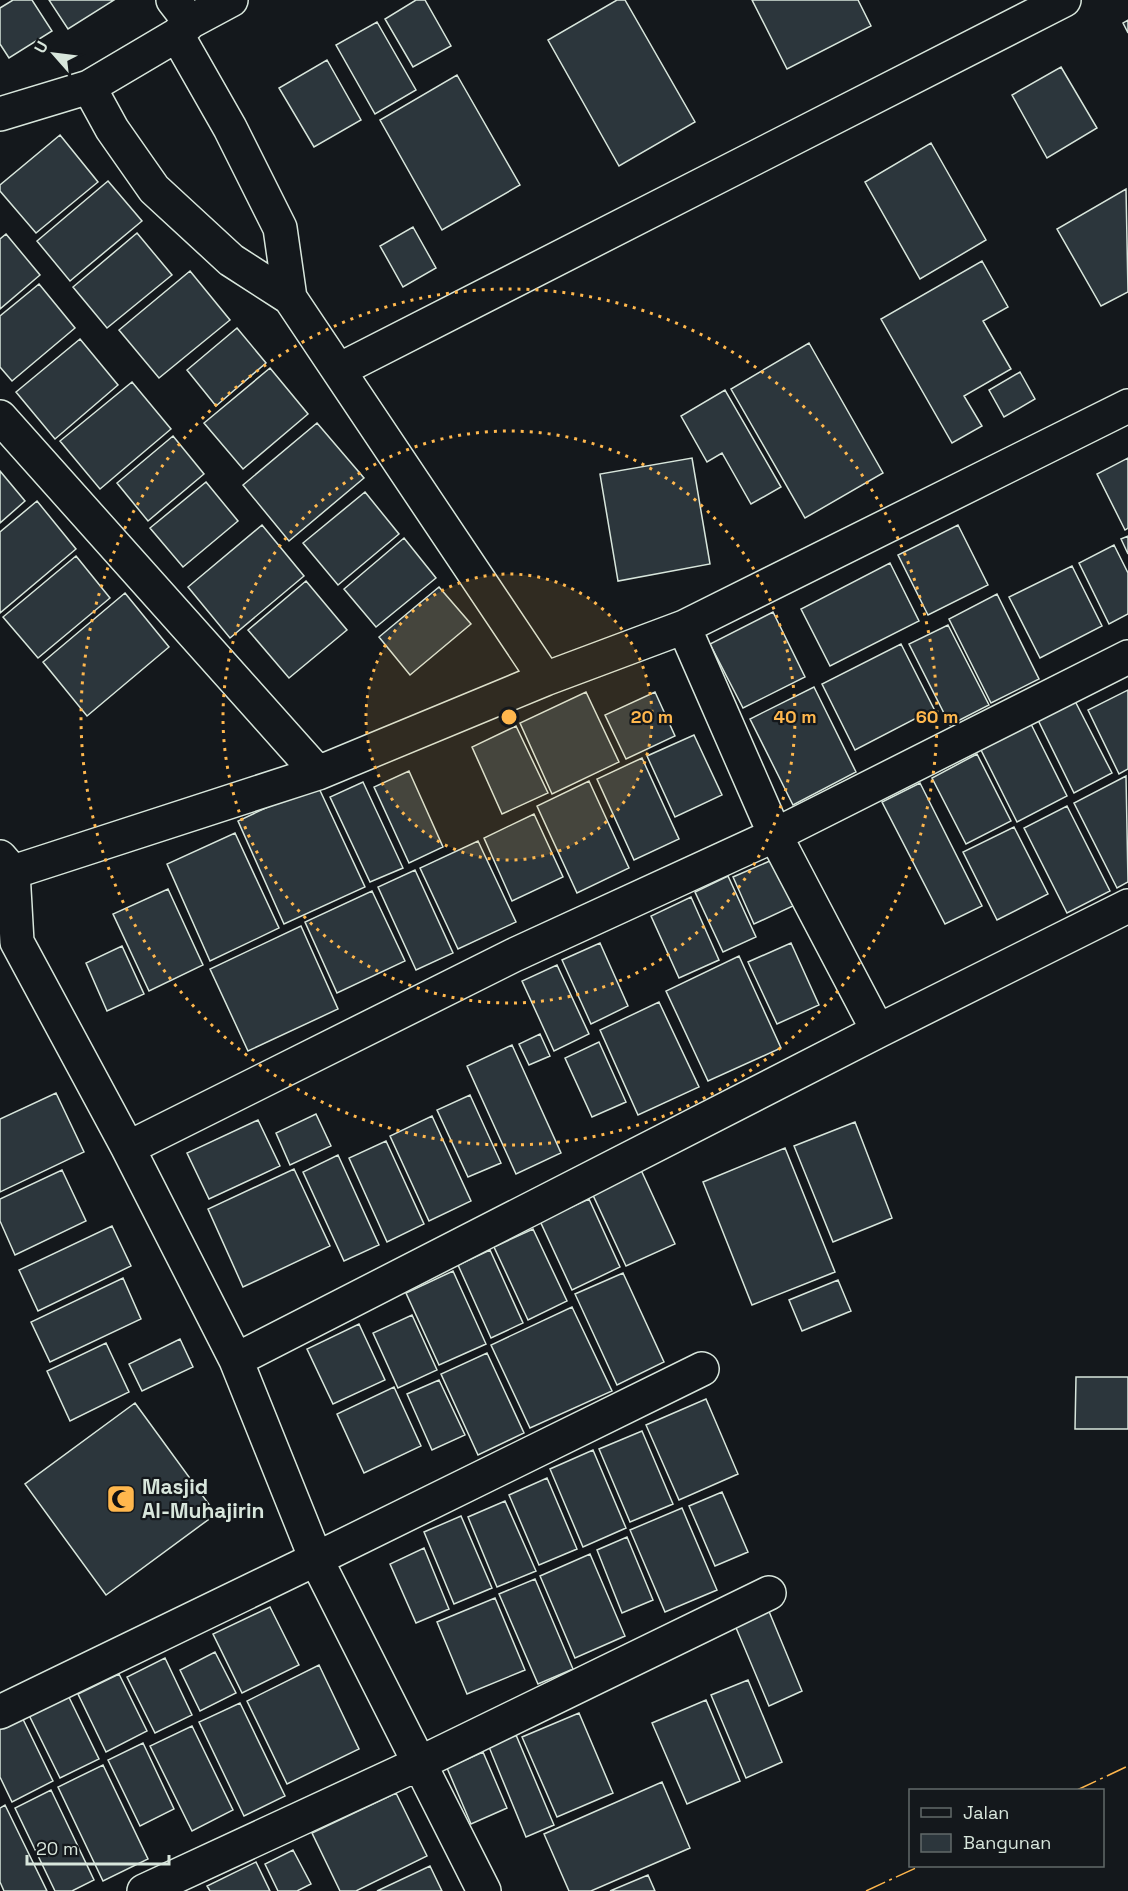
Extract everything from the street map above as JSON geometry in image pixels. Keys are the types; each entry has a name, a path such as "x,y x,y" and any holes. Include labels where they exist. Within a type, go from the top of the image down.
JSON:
{"street":[{"path":"0,114 89,87 180,19 231,0"},
{"path":"339,370 1064,0"},
{"path":"180,19 230,128 280,228 290,298"},
{"path":"89,87 112,129 154,189 231,260 290,298 545,679"},
{"path":"484,1891 316,1559 236,1360 128,1148 17,942 7,864 318,773 545,679 684,627 1128,406"},
{"path":"0,417 318,773"},
{"path":"684,627 775,835 878,1030"},
{"path":"128,1148 514,955 775,835 1128,657"},
{"path":"236,1360 878,1030 1128,906"},
{"path":"0,1712 702,1369"},
{"path":"144,1891 418,1764 769,1593"}],"building":[{"path":"13,0 32,0 52,31 9,58 0,44 0,8"},
{"path":"49,0 114,0 68,29"},
{"path":"416,0 425,0 451,46 413,67 385,19"},
{"path":"617,0 625,0 695,122 619,166 548,40"},
{"path":"752,0 858,0 871,26 787,69"},
{"path":"1128,20 1128,33 1123,23"},
{"path":"377,22 416,90 375,114 336,45"},
{"path":"327,60 361,120 314,147 279,88"},
{"path":"1061,67 1097,128 1047,158 1012,95"},
{"path":"457,75 520,185 442,230 380,120"},
{"path":"60,135 98,182 36,233 0,191 0,185"},
{"path":"931,143 986,240 920,279 865,182"},
{"path":"108,181 142,221 70,281 37,241"},
{"path":"1126,189 1128,292 1101,306 1057,229"},
{"path":"413,227 436,268 403,287 380,246"},
{"path":"137,233 172,275 107,328 73,287"},
{"path":"6,234 40,275 0,309 0,239"},
{"path":"982,261 1008,307 983,321 1011,369 964,396 982,426 952,443 881,319"},
{"path":"190,271 230,320 159,378 119,330"},
{"path":"39,284 75,328 12,381 0,367 0,316"},
{"path":"237,328 266,363 216,406 187,370"},
{"path":"80,339 118,385 55,439 16,392"},
{"path":"809,343 883,473 805,518 731,389"},
{"path":"270,368 308,414 243,469 204,423"},
{"path":"1020,372 1035,399 1004,417 989,390"},
{"path":"132,382 171,429 100,489 60,441"},
{"path":"725,390 781,487 751,504 722,453 707,462 681,416"},
{"path":"317,423 364,478 289,541 243,485"},
{"path":"173,436 204,474 148,521 117,483"},
{"path":"692,458 710,564 618,581 600,474"},
{"path":"1128,458 1128,528 1125,530 1097,474"},
{"path":"0,471 25,501 0,523"},
{"path":"206,482 238,521 183,567 150,528"},
{"path":"365,492 399,534 338,585 303,543"},
{"path":"37,501 76,549 0,613 0,532"},
{"path":"262,525 304,576 230,638 188,587"},
{"path":"958,525 988,585 928,615 898,555"},
{"path":"1128,536 1128,554 1121,539"},
{"path":"404,538 436,578 376,627 344,589"},
{"path":"1114,545 1128,573 1128,614 1109,624 1079,563"},
{"path":"76,556 110,598 38,658 3,617"},
{"path":"890,563 919,621 830,666 801,609"},
{"path":"1072,566 1102,626 1040,658 1009,597"},
{"path":"306,581 347,630 289,678 248,630"},
{"path":"439,587 471,624 410,675 379,637"},
{"path":"125,593 169,647 87,716 43,662"},
{"path":"997,594 1039,679 991,703 949,619"},
{"path":"773,612 805,677 743,708 710,644"},
{"path":"948,625 989,705 950,725 909,644"},
{"path":"901,644 934,709 855,750 822,684"},
{"path":"814,687 856,772 793,805 750,719"},
{"path":"1128,690 1128,769 1119,774 1088,710"},
{"path":"586,692 619,762 552,794 520,723"},
{"path":"655,692 675,736 626,759 605,715"},
{"path":"1075,701 1112,773 1074,793 1038,720"},
{"path":"1031,724 1067,796 1017,822 981,750"},
{"path":"516,726 548,793 502,814 472,747"},
{"path":"694,735 722,795 675,817 647,756"},
{"path":"977,754 1011,821 966,844 932,778"},
{"path":"642,758 679,839 634,860 597,779"},
{"path":"409,771 443,847 409,863 374,787"},
{"path":"1126,776 1128,882 1117,888 1074,803"},
{"path":"589,781 629,868 577,893 537,806"},
{"path":"363,782 403,868 370,882 330,797"},
{"path":"920,783 982,906 945,924 882,802"},
{"path":"317,784 365,887 284,924 238,821"},
{"path":"1067,806 1110,891 1067,913 1024,828"},
{"path":"534,814 563,877 512,901 484,838"},
{"path":"1014,827 1048,894 997,920 963,852"},
{"path":"235,833 279,928 210,961 167,864"},
{"path":"478,841 516,922 458,949 420,868"},
{"path":"772,860 793,906 754,924 733,877"},
{"path":"415,870 453,953 416,970 378,887"},
{"path":"728,876 756,937 723,952 695,892"},
{"path":"168,889 203,965 149,991 113,914"},
{"path":"372,891 405,961 337,993 305,922"},
{"path":"691,897 719,960 679,978 651,916"},
{"path":"301,926 338,1009 248,1051 210,969"},
{"path":"600,943 628,1006 591,1024 562,960"},
{"path":"791,943 819,1005 777,1024 748,962"},
{"path":"122,946 144,994 107,1011 86,963"},
{"path":"739,956 781,1048 708,1081 666,991"},
{"path":"557,965 589,1034 554,1051 522,981"},
{"path":"659,1002 699,1087 638,1115 600,1030"},
{"path":"540,1034 550,1056 529,1065 519,1044"},
{"path":"599,1042 626,1102 592,1117 565,1058"},
{"path":"512,1045 561,1153 516,1174 467,1066"},
{"path":"56,1093 84,1152 0,1192 0,1119"},
{"path":"470,1095 501,1163 468,1177 437,1110"},
{"path":"316,1114 331,1146 290,1165 276,1133"},
{"path":"432,1116 471,1201 429,1221 390,1136"},
{"path":"258,1120 280,1166 209,1199 187,1153"},
{"path":"855,1122 892,1218 833,1242 794,1146"},
{"path":"386,1141 424,1224 387,1242 349,1158"},
{"path":"785,1148 835,1272 752,1305 703,1182"},
{"path":"338,1155 379,1245 344,1261 303,1172"},
{"path":"294,1169 330,1246 243,1287 208,1209"},
{"path":"62,1170 86,1221 15,1255 0,1221 0,1199"},
{"path":"641,1170 675,1244 626,1266 592,1193"},
{"path":"589,1199 620,1267 572,1290 540,1221"},
{"path":"112,1226 131,1266 38,1311 19,1270"},
{"path":"533,1229 567,1301 528,1320 494,1247"},
{"path":"490,1250 523,1323 491,1338 458,1265"},
{"path":"453,1271 486,1344 439,1365 406,1293"},
{"path":"623,1273 664,1362 617,1385 575,1294"},
{"path":"123,1278 141,1319 50,1362 31,1322"},
{"path":"838,1280 851,1311 802,1331 789,1300"},
{"path":"572,1307 612,1391 530,1428 491,1345"},
{"path":"412,1315 437,1370 398,1388 373,1333"},
{"path":"359,1324 385,1380 333,1404 307,1349"},
{"path":"180,1339 193,1367 142,1391 129,1364"},
{"path":"106,1343 129,1392 70,1421 47,1371"},
{"path":"487,1353 524,1433 478,1455 441,1374"},
{"path":"1076,1377 1128,1377 1128,1429 1075,1429"},
{"path":"439,1380 465,1435 432,1450 407,1394"},
{"path":"394,1387 421,1446 364,1473 337,1414"},
{"path":"706,1399 738,1474 679,1500 646,1425"},
{"name":"Masjid Al-Muhajirin","path":"135,1403 216,1514 106,1595 25,1484"},
{"path":"642,1431 673,1504 630,1522 599,1449"},
{"path":"593,1450 626,1528 583,1547 550,1469"},
{"path":"547,1478 577,1549 539,1565 509,1495"},
{"path":"722,1492 748,1552 715,1566 689,1506"},
{"path":"505,1501 536,1571 497,1587 468,1517"},
{"path":"682,1508 717,1590 665,1612 630,1530"},
{"path":"461,1516 492,1588 454,1604 424,1532"},
{"path":"627,1537 653,1600 622,1613 597,1550"},
{"path":"424,1548 449,1609 416,1623 390,1564"},
{"path":"590,1554 625,1636 575,1658 540,1576"},
{"path":"535,1579 573,1669 538,1684 499,1594"},
{"path":"495,1598 525,1670 467,1694 437,1622"},
{"path":"270,1607 299,1665 242,1693 213,1634"},
{"path":"768,1609 802,1691 769,1706 734,1623"},
{"path":"215,1652 236,1693 200,1711 180,1670"},
{"path":"165,1658 192,1715 155,1733 127,1677"},
{"path":"319,1665 359,1749 287,1784 247,1701"},
{"path":"119,1674 147,1731 106,1752 78,1694"},
{"path":"748,1680 782,1762 746,1778 711,1695"},
{"path":"64,1687 99,1759 60,1778 25,1707"},
{"path":"706,1700 740,1781 687,1804 652,1723"},
{"path":"240,1703 285,1796 244,1816 199,1722"},
{"path":"19,1711 53,1781 12,1802 0,1777 0,1720"},
{"path":"579,1713 613,1793 557,1817 522,1737"},
{"path":"192,1726 233,1810 192,1831 150,1746"},
{"path":"516,1735 554,1825 526,1837 489,1747"},
{"path":"143,1743 174,1809 140,1826 108,1760"},
{"path":"483,1752 507,1808 471,1824 447,1768"},
{"path":"103,1765 148,1859 103,1881 58,1787"},
{"path":"662,1782 690,1848 591,1891 569,1891 544,1834"},
{"path":"51,1790 94,1880 72,1891 55,1891 15,1808"},
{"path":"396,1793 427,1856 356,1891 340,1891 312,1833"},
{"path":"5,1805 47,1891 4,1891 0,1882 0,1808"},
{"path":"293,1850 311,1884 297,1891 278,1891 265,1864"},
{"path":"256,1862 270,1891 210,1891 207,1886"},
{"path":"430,1866 442,1891 377,1891"},
{"path":"648,1875 655,1891 610,1891"}],"power":[{"path":"1079,1789 1128,1766"},
{"path":"866,1891 918,1867"}],"place":[{"name":"Masjid Al-Muhajirin","path":"121,1499"}]}
